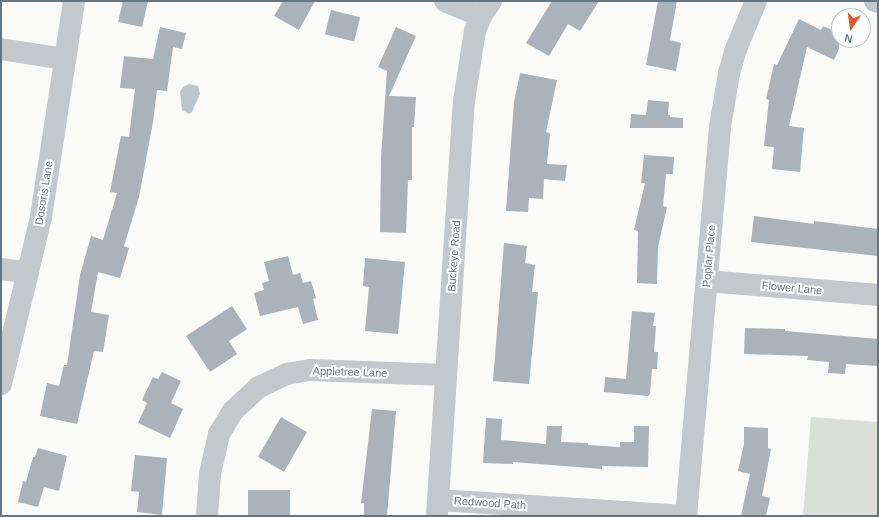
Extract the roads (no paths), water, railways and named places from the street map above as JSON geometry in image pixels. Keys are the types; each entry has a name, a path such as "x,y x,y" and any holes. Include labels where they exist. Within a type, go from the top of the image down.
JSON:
{"street":[{"name":"Dosoris Lane","path":"1,384 41,217 74,1"},
{"path":"444,1 486,9"},
{"name":"Poplar Place","path":"686,516 720,127 724,97 736,49 756,1"},
{"name":"Buckeye Road","path":"438,508 464,101 472,45 486,9"},
{"path":"1,50 65,59"},
{"path":"1,269 28,273"},
{"name":"Flower Lane","path":"707,281 878,295"},
{"name":"Appletree Lane","path":"207,516 210,474 219,434 232,411 259,386 287,374 310,370 446,375"},
{"name":"Redwood Path","path":"438,508 686,516"}]}
